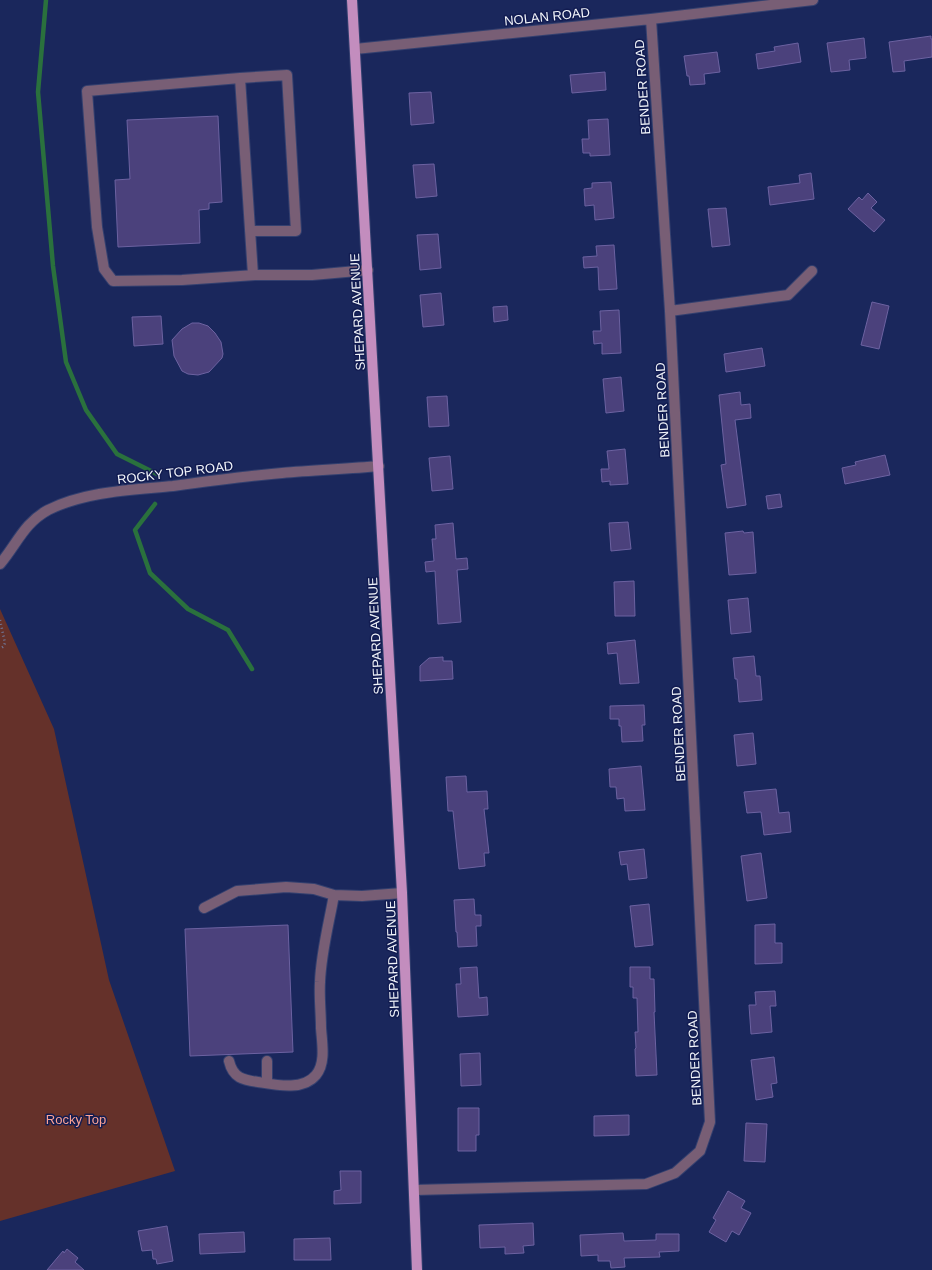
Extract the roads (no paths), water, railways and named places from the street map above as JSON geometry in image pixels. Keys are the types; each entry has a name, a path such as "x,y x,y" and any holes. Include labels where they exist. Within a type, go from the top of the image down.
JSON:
{"main road":[{"name":"SHEPARD AVENUE","path":"352,0 402,893 417,1270"}],"street":[{"name":"NOLAN ROAD","path":"355,49 650,19 813,0"},
{"name":"BENDER ROAD","path":"414,1190 646,1184 675,1173 700,1152 710,1122 670,311 650,19"},
{"path":"250,231 296,231 287,75 87,91 97,227 104,269 113,281 182,280 254,275 312,275 368,270"},
{"path":"240,78 254,275"},
{"path":"670,311 788,295 812,271"},
{"name":"ROCKY TOP ROAD","path":"0,564 21,533 30,524 48,510 83,498 109,493 225,479 379,466"},
{"path":"204,908 237,891 286,887 314,889 334,895 362,896 402,893"},
{"path":"229,1061 231,1070 245,1080 296,1086 308,1083 316,1076 322,1067 320,982 323,955 334,895"},
{"path":"266,1083 267,1061"}],"waterway":[{"path":"46,0 38,92 53,266 66,362 86,410 117,454 157,474"},
{"path":"155,504 135,530 150,573 188,609 228,630 252,669"}],"park label":[{"name":"Rocky Top","path":"76,1119"}]}
